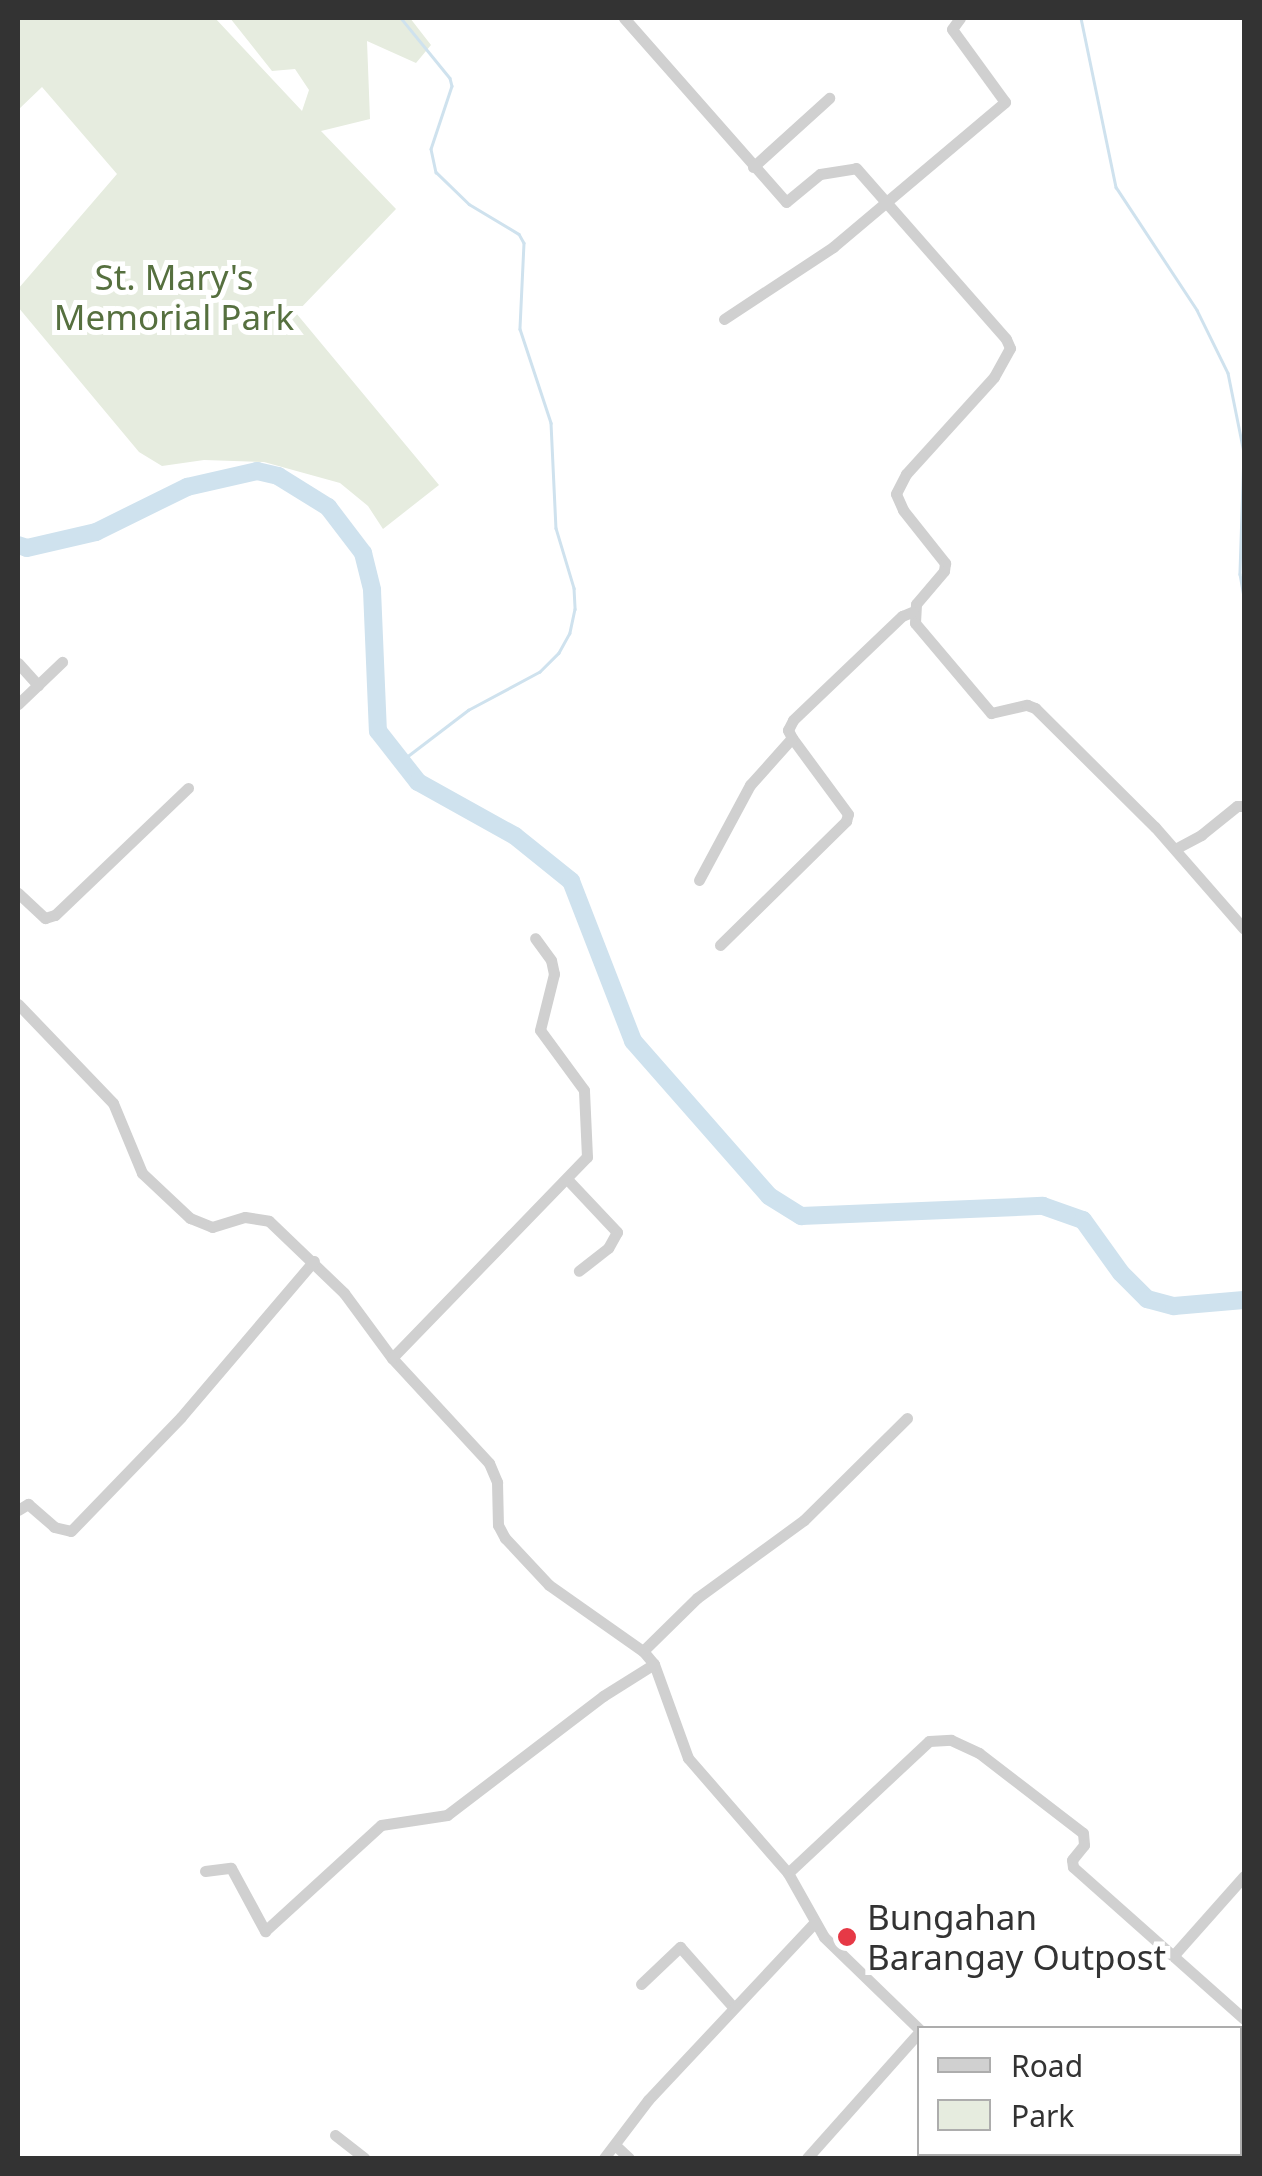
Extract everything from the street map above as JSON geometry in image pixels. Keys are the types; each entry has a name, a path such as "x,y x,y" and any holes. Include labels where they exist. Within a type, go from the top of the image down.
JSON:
{"street":[{"path":"624,18 788,204 820,174 856,168 1006,338 1010,348 994,377 906,474 896,494 903,510 945,562 912,612 902,616 788,730 848,814 846,821 720,945"},
{"path":"724,319 834,247 1005,102 952,29 960,18"},
{"path":"754,167 829,98"},
{"path":"912,612 915,623 991,713 1027,705 1035,708 1174,849 1244,929"},
{"path":"18,704 62,662"},
{"path":"18,664 38,685"},
{"path":"699,880 750,785 792,738"},
{"path":"18,893 45,918 55,915 188,788"},
{"path":"1174,849 1201,835 1237,806 1244,806"},
{"path":"392,1358 587,1157 584,1090 540,1030 554,974 552,960 535,938"},
{"path":"18,1004 113,1104 142,1173 190,1218 212,1227 245,1217 269,1221 344,1293 392,1358 490,1463 496,1482 498,1526 518,1554 549,1585 643,1651 654,1664 688,1758 788,1873 814,1922 917,2028"},
{"path":"568,1180 616,1232 608,1248 579,1271"},
{"path":"18,1510 28,1504 54,1527 71,1530 182,1417 314,1261"},
{"path":"643,1651 697,1598 804,1520 907,1418"},
{"path":"205,1871 231,1868 265,1931 381,1825 447,1815 603,1696 654,1664"},
{"path":"788,1873 929,1741 951,1740 979,1754 1082,1833 1084,1845 1072,1860 1073,1867 1244,2019"},
{"path":"1174,1956 1244,1876"},
{"path":"604,2158 638,2112 814,1922"},
{"path":"641,1984 680,1946 734,2008"},
{"path":"806,2158 917,2034"},
{"path":"335,2135 364,2158"},
{"path":"615,2145 629,2158"}],"green space":[{"name":"St. Mary's Memorial Park","path":"18,18 215,18 302,111 309,90 295,69 272,71 230,18 410,18 431,45 416,63 367,41 370,119 321,131 396,209 296,313 439,485 383,529 368,506 340,483 264,462 204,460 162,466 139,452 18,307 18,289 117,174 42,87 18,110"}],"waterway":[{"path":"401,18 450,78 452,86 431,149 436,172 469,204 519,234 524,243 520,329 551,423 556,528 574,588 575,609 570,633 559,653 540,672 469,710 402,761"},
{"path":"1081,18 1116,187 1197,310 1228,373 1244,452 1240,574 1244,597"},
{"path":"18,545 27,548 96,532 187,487 257,471 278,476 328,507 363,553 372,590 378,731 418,782 515,836 571,881 633,1041 769,1196 801,1216 1043,1206 1083,1220 1121,1273 1147,1299 1174,1306 1244,1300"}],"place":[{"name":"Bungahan Barangay Outpost","path":"847,1937"}]}
